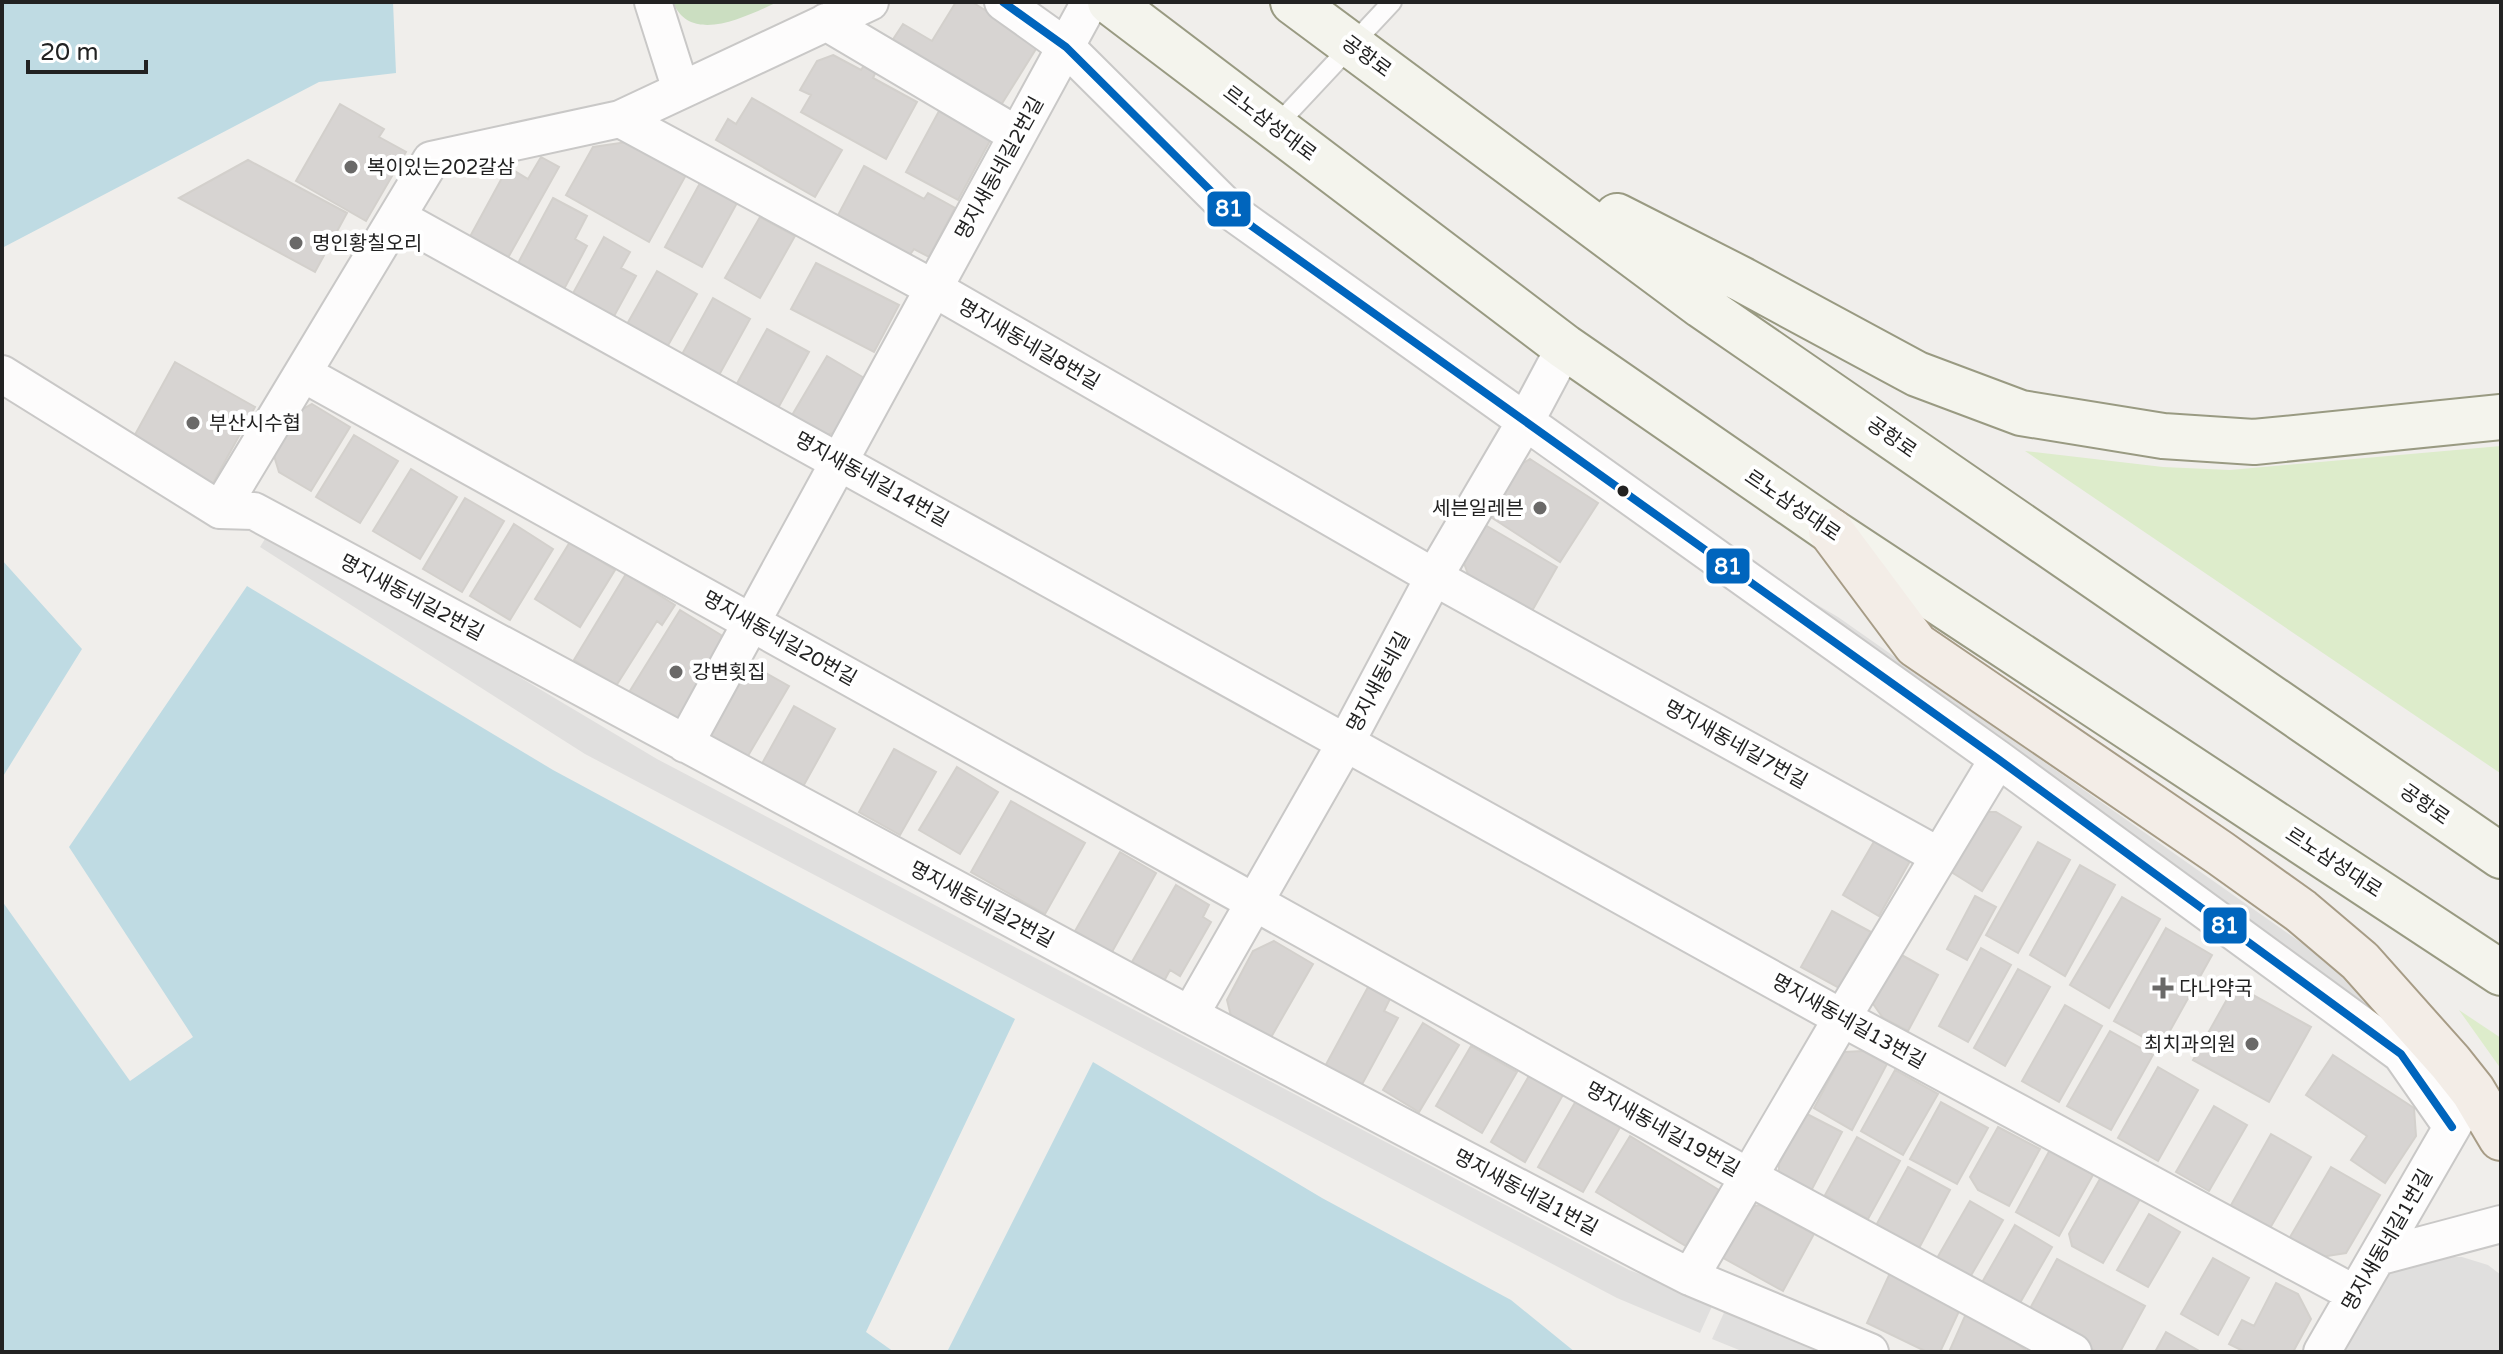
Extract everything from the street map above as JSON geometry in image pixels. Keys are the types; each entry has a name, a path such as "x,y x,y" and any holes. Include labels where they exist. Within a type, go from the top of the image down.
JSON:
{"main road":[{"name":"르노삼성대로","path":"1110,2 1565,347 1831,531 2501,973"},
{"name":"공항로","path":"1293,2 1702,306 2501,856"},
{"path":"1515,165 1743,280 1917,374 2021,413 2163,436 2254,442 2501,417"},
{"path":"1831,531 1916,645 2301,911 2360,961 2450,1062 2462,1109 2501,1138"}],"street":[{"path":"653,2 681,90"},
{"path":"2,374 220,510 431,160 620,119 870,2"},
{"path":"1003,2 1066,47 1232,212 1998,759 2401,1054 2462,1109"},
{"name":"명지새동네길2번길","path":"685,744 1090,2"},
{"path":"826,22 1017,135"},
{"name":"명지새동네길8번길","path":"620,119 933,288 1434,577"},
{"name":"명지새동네길14번길","path":"397,217 1346,742"},
{"name":"명지새동네길","path":"1190,1015 1565,347"},
{"name":"명지새동네길20번길","path":"304,374 1255,902"},
{"name":"명지새동네길2번길","path":"220,510 254,511 1190,1015"},
{"name":"명지새동네길7번길","path":"1434,577 1939,856"},
{"name":"명지새동네길13번길","path":"1346,742 1842,1018 2355,1294"},
{"path":"1690,1277 1747,1176 1998,759"},
{"name":"명지새동네길19번길","path":"1255,902 1747,1176 2073,1352"},
{"name":"명지새동네길1번길","path":"1190,1015 1690,1277 1870,1352"},
{"name":"명지새동네길1번길","path":"2322,1352 2462,1109"},
{"path":"2377,1257 2501,1224"}],"lane":[{"path":"1275,127 1392,2"}],"green space":[{"path":"673,2 778,2 737,19 707,25 693,23 682,15"},
{"path":"2501,446 2500,773 2025,451 2163,467 2230,470"},
{"path":"2459,1010 2501,1038 2501,1069"}],"shaded area":[{"path":"271,529 657,759 1629,1270 1714,1302 1700,1333 1617,1298 585,754 260,547"},
{"path":"1739,559 1838,617 2320,956 2349,980 2412,1074 2333,1009"},
{"path":"2445,1257 2462,1257 2488,1265 2501,1275 2501,1352 2345,1352 2388,1270"},
{"path":"1727,1306 1839,1352 1744,1352 1712,1339"}],"water":[{"path":"2,2 393,2 396,73 319,82 2,248"},
{"path":"2,560 82,649 2,778"},
{"path":"247,586 553,770 1015,1019 866,1332 894,1352 2,1352 2,901 130,1081 193,1037 69,847"},
{"path":"1093,1062 1322,1198 1511,1300 1575,1352 947,1352"}],"building":[{"path":"956,2 972,2 1039,44 998,110 890,44 903,24 932,41"},
{"path":"833,55 861,70 867,61 878,67 873,78 917,102 886,159 801,112 811,95 800,90 817,61"},
{"path":"752,98 842,150 815,197 716,140 728,119 736,124"},
{"name":"복이있는202갈삼","path":"340,104 384,129 379,137 406,152 366,221 296,181"},
{"path":"939,111 991,139 958,200 906,172"},
{"path":"627,142 686,175 649,242 566,195 593,147"},
{"path":"541,157 559,167 505,263 467,242 508,167 528,179"},
{"name":"명인황칠오리","path":"248,160 347,213 315,272 179,198"},
{"path":"864,166 924,199 928,193 955,208 929,257 914,249 909,256 837,217"},
{"path":"700,183 737,203 702,267 665,247"},
{"path":"553,198 587,216 575,239 587,246 563,291 517,265"},
{"path":"760,217 795,236 760,298 725,278"},
{"path":"604,237 630,252 621,268 636,276 613,318 572,295"},
{"path":"816,263 899,305 874,352 791,309"},
{"path":"657,271 697,294 666,349 626,326"},
{"path":"713,298 750,319 718,377 681,356"},
{"path":"767,329 809,352 777,410 735,387"},
{"path":"827,356 871,382 841,432 822,435 791,417"},
{"name":"부산시수협","path":"175,362 255,407 212,485 132,440"},
{"path":"312,404 350,427 311,491 279,472 272,449 289,417"},
{"path":"354,435 398,461 360,523 316,497"},
{"name":"세븐일레븐","path":"1530,459 1598,503 1560,562 1483,512 1510,471"},
{"path":"411,469 457,497 420,559 373,531"},
{"path":"465,498 504,521 462,592 423,569"},
{"path":"1480,522 1557,567 1532,611 1468,574 1461,555"},
{"path":"514,524 553,549 510,620 470,596"},
{"path":"570,542 615,570 580,627 535,599"},
{"path":"626,574 675,605 662,625 657,621 616,686 574,660"},
{"name":"강변횟집","path":"680,610 721,635 723,651 684,717 666,718 628,694"},
{"path":"748,663 789,686 745,761 714,743 709,732"},
{"path":"794,706 835,729 800,792 759,769"},
{"path":"894,749 936,772 900,835 859,812"},
{"path":"957,767 998,792 960,854 919,830"},
{"path":"1011,801 1085,843 1045,914 971,872"},
{"path":"1983,812 1996,812 2021,827 1982,891 1948,870"},
{"path":"1875,840 1910,861 1879,916 1843,895"},
{"path":"2038,842 2070,860 2018,953 1986,935"},
{"path":"1120,852 1156,873 1112,952 1075,931"},
{"path":"2080,865 2115,885 2065,976 2030,955"},
{"path":"1176,885 1209,905 1203,917 1211,922 1180,976 1170,970 1164,981 1132,962"},
{"path":"1975,896 1996,907 1967,960 1947,949"},
{"path":"2122,897 2160,919 2109,1008 2070,985"},
{"path":"1832,911 1871,932 1839,988 1801,967"},
{"name":"다나약국","path":"2166,928 2212,955 2161,1047 2114,1021"},
{"path":"1274,941 1313,964 1270,1039 1231,1016 1227,1000 1253,951"},
{"path":"1981,948 2011,965 1968,1042 1939,1026"},
{"path":"1898,953 1938,975 1908,1031 1883,1018 1871,1001"},
{"path":"2018,969 2050,987 2005,1066 1974,1048"},
{"name":"최치과의원","path":"2235,985 2311,1027 2269,1102 2193,1060"},
{"path":"1368,987 1390,999 1384,1011 1398,1018 1359,1090 1323,1070"},
{"path":"2065,1005 2102,1026 2059,1102 2022,1081"},
{"path":"1423,1023 1459,1045 1419,1112 1383,1090"},
{"path":"2110,1031 2153,1055 2111,1130 2067,1106"},
{"path":"1471,1046 1517,1072 1482,1133 1436,1106"},
{"path":"1863,1051 1887,1064 1852,1130 1814,1108 1844,1052"},
{"path":"2333,1055 2414,1108 2416,1136 2385,1183 2351,1160 2367,1136 2306,1095"},
{"path":"2158,1067 2198,1090 2158,1161 2118,1138"},
{"path":"1895,1070 1938,1094 1903,1155 1861,1131"},
{"path":"1530,1074 1564,1093 1525,1162 1491,1142"},
{"path":"1577,1099 1622,1124 1583,1192 1538,1167"},
{"path":"1941,1102 1988,1128 1957,1184 1910,1159"},
{"path":"2214,1106 2247,1125 2209,1191 2176,1172"},
{"path":"1805,1113 1842,1132 1811,1191 1779,1175 1779,1164"},
{"path":"1998,1127 2040,1149 2009,1206 1978,1190 1970,1177"},
{"path":"2271,1134 2311,1157 2269,1230 2230,1207"},
{"path":"1630,1136 1719,1190 1686,1246 1596,1192"},
{"path":"1857,1137 1900,1161 1868,1219 1825,1195"},
{"path":"2051,1148 2094,1173 2059,1236 2016,1212"},
{"path":"1908,1167 1950,1190 1917,1252 1874,1229"},
{"path":"2331,1167 2380,1195 2346,1253 2321,1257 2289,1239"},
{"path":"2101,1177 2140,1199 2103,1263 2072,1246 2069,1234"},
{"path":"1970,1201 2003,1220 1969,1279 1936,1260"},
{"path":"1760,1205 1814,1234 1783,1291 1718,1255 1744,1208"},
{"path":"2149,1214 2180,1232 2148,1287 2117,1270"},
{"path":"2015,1225 2052,1247 2017,1308 1980,1286"},
{"path":"2213,1258 2249,1278 2218,1335 2181,1314"},
{"path":"2057,1259 2145,1306 2120,1352 2097,1352 2027,1314"},
{"path":"1890,1273 1961,1307 1940,1352 1927,1352 1867,1323"},
{"path":"2276,1283 2298,1294 2311,1319 2293,1352 2245,1352 2229,1344 2242,1320 2254,1326"},
{"path":"1969,1307 2028,1352 1949,1352"},
{"path":"2166,1332 2201,1352 2155,1352"}],"transit line":[{"name":"81","path":"1003,2 1066,47 1232,212 1998,759 2401,1054 2452,1127"}],"place":[{"name":"복이있는202갈삼","path":"351,167"},
{"name":"명인황칠오리","path":"296,243"},
{"name":"부산시수협","path":"193,423"},
{"name":"세븐일레븐","path":"1540,508"},
{"name":"강변횟집","path":"676,672"},
{"name":"다나약국","path":"2163,988"},
{"name":"최치과의원","path":"2252,1044"}]}
